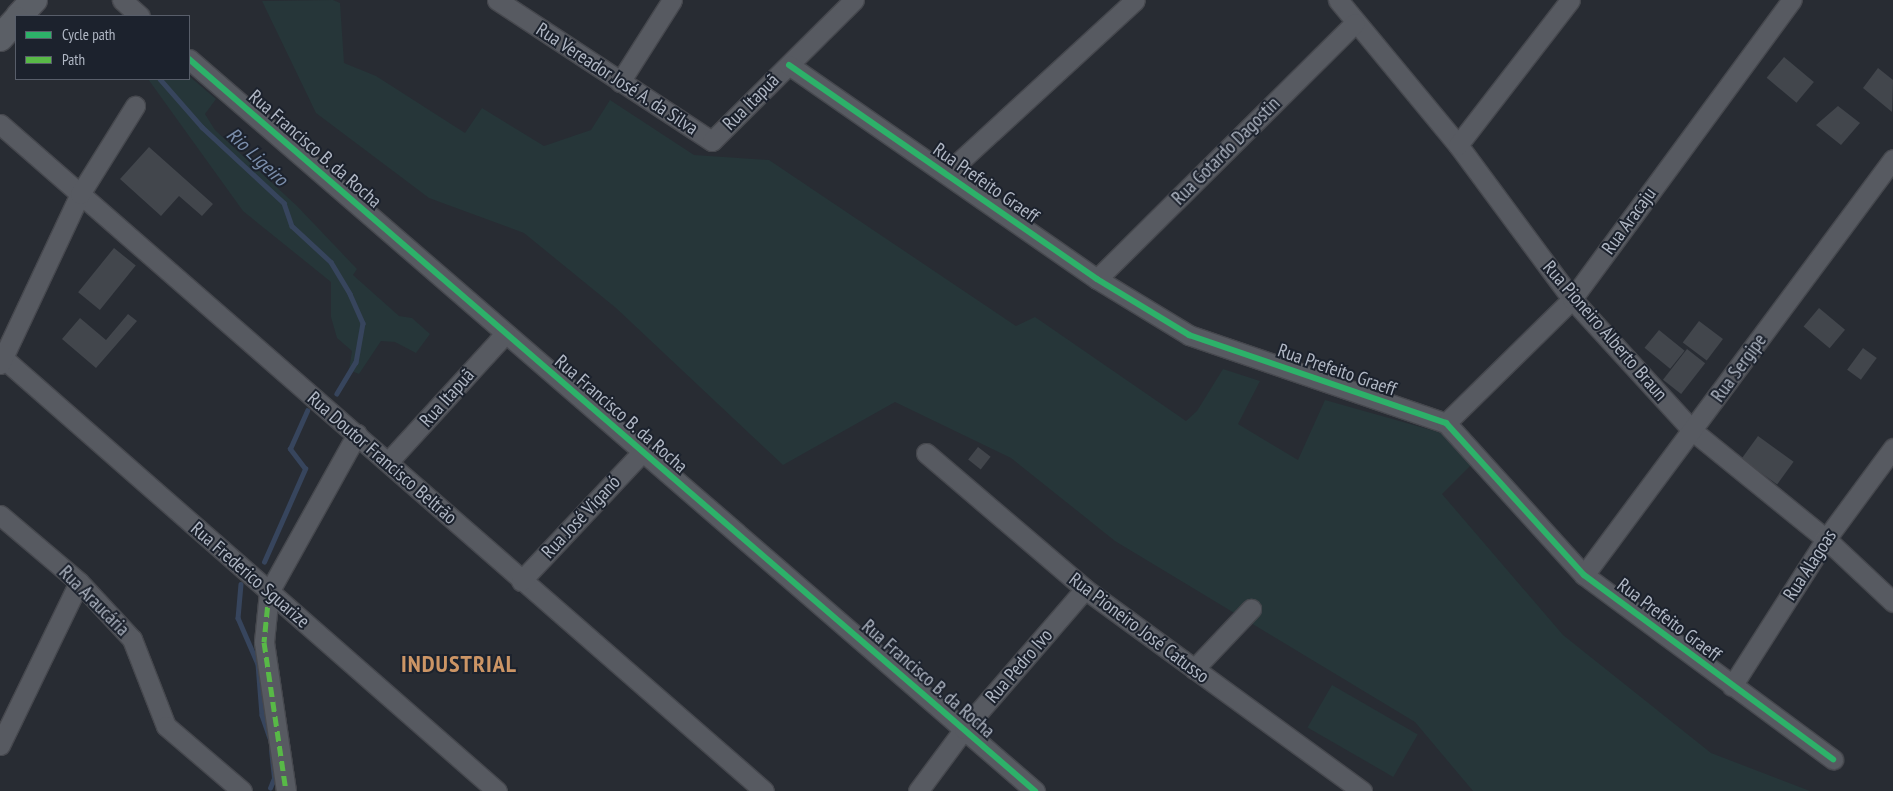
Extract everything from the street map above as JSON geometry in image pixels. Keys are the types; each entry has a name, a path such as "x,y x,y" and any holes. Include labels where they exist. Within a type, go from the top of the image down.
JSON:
{"main road":[{"path":"20,15 34,0"},
{"path":"0,38 15,21"}],"street":[{"path":"122,0 139,15"},
{"name":"Rua Vereador José A. da Silva","path":"497,0 712,141"},
{"path":"620,82 672,0"},
{"name":"Rua Itapuã","path":"712,141 854,0"},
{"path":"947,173 1135,0"},
{"name":"Rua Pioneiro Alberto Braun","path":"1338,0 1355,23 1458,145 1572,299 1693,431 1826,539 1893,602"},
{"path":"1458,145 1570,0"},
{"name":"Rua Aracaju","path":"1446,423 1572,299 1792,0"},
{"name":"Rua Gotardo Dagostin","path":"1097,279 1355,23"},
{"name":"Rua Francisco B. da Rocha","path":"190,59 505,334 1035,791"},
{"name":"Rua Prefeito Graeff","path":"789,65 1097,279 1189,335 1446,423 1584,575 1833,759"},
{"path":"1,361 80,194 135,106"},
{"name":"Rua Doutor Francisco Beltrão","path":"0,124 357,434 521,581 764,791"},
{"name":"Rua Sergipe","path":"1584,575 1693,431 1893,159"},
{"name":"Rua Itapuã","path":"388,462 505,334"},
{"name":"Rua Frederico Sguarize","path":"1,361 497,791"},
{"path":"286,791 264,642 269,592 357,434"},
{"name":"Rua Alagoas","path":"1732,686 1826,539 1893,448"},
{"name":"Rua José Viganó","path":"521,581 642,452"},
{"name":"Rua Pioneiro José Catusso","path":"926,453 1085,590 1362,791"},
{"name":"Rua Araucária","path":"0,515 78,582 132,639 166,726 242,791"},
{"path":"0,745 78,582"},
{"name":"Rua Pedro Ivo","path":"918,791 964,729 1085,590"},
{"path":"1194,668 1251,609"}],"shaded area":[{"path":"333,0 340,3 344,63 376,76 465,133 482,108 544,146 591,130 610,100 694,155 769,160 1016,326 1035,317 1186,421 1197,411 1223,369 1260,381 1238,424 1298,460 1325,400 1449,435 1474,462 1442,494 1563,635 1711,753 1810,791 1473,791 1415,722 1115,541 1011,458 895,402 783,465 616,308 524,233 429,198 316,113 262,1"},
{"path":"190,77 216,99 205,114 215,130 297,206 357,269 353,275 399,316 412,318 430,334 416,353 395,342 381,341 359,374 349,370 352,351 337,338 331,317 331,282 243,211 149,80 190,80"},
{"path":"1332,685 1418,734 1393,777 1308,727"}],"building":[{"path":"1784,57 1814,82 1797,103 1767,78"},
{"path":"1878,68 1893,80 1892,112 1863,88"},
{"path":"1838,106 1860,123 1841,145 1816,125"},
{"path":"149,147 213,204 202,216 179,196 161,216 120,179"},
{"path":"114,248 136,266 100,310 78,292"},
{"path":"1819,308 1845,330 1830,348 1804,326"},
{"path":"128,314 137,321 96,368 62,339 80,318 106,340"},
{"path":"1699,321 1723,339 1707,361 1683,343"},
{"path":"1659,330 1685,351 1670,369 1645,348"},
{"path":"1863,348 1877,358 1861,380 1847,370"},
{"path":"1687,349 1705,363 1681,394 1663,380"},
{"path":"1758,436 1794,462 1777,485 1742,459"},
{"path":"978,447 991,457 981,469 968,460"}],"waterway":[{"name":"Rio Ligeiro","path":"161,80 202,127 284,203 292,226 331,262 350,294 363,323 356,362 337,394"},
{"name":"Rio Ligeiro","path":"264,562 305,469 290,449 307,411"},
{"path":"241,584 238,618 258,664 262,715 270,738"},
{"path":"270,788 274,778 271,751"}],"marked path":[{"path":"269,592 264,642 286,791"}],"cycle path":[{"path":"190,60 1035,791"},
{"path":"789,65 1097,279 1189,335 1446,423 1584,575 1833,759"}],"district":[{"name":"INDUSTRIAL","path":"459,664"}]}
